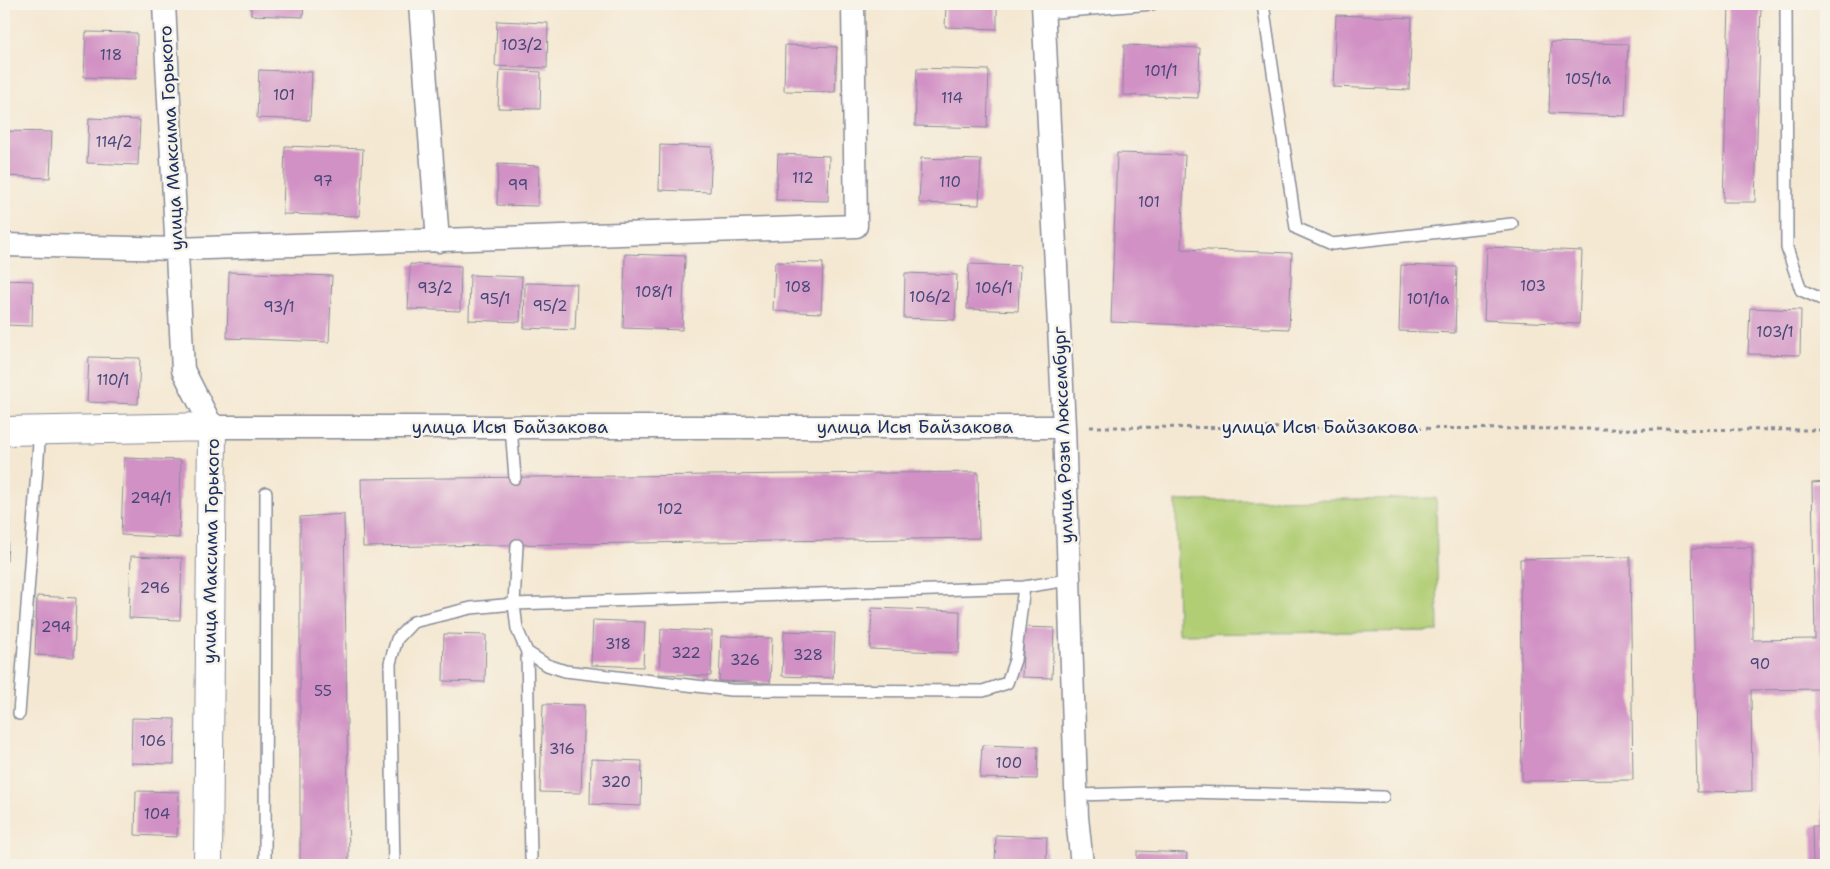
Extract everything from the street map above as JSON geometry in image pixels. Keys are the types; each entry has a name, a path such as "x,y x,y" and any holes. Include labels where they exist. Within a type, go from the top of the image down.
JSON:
{"street":[{"name":"улица Максима Горького","path":"164,4 183,370 212,426 208,865"},
{"path":"420,4 438,241"},
{"path":"4,244 177,249 856,226 853,4"},
{"name":"улица Розы Люксембург","path":"1044,8 1064,427 1077,795 1082,865"},
{"name":"улица Исы Байзакова","path":"4,431 212,426 1064,427"}],"lane":[{"path":"1044,8 1152,4"},
{"path":"1263,4 1296,228 1332,244 1512,224"},
{"path":"1786,4 1787,248 1801,290 1826,301"},
{"path":"511,427 515,478"},
{"path":"19,714 40,430"},
{"path":"266,493 266,865"},
{"path":"517,545 514,604 517,629 526,652 531,858"},
{"path":"394,865 390,663 397,639 412,622 471,608 514,604 1024,587 1068,580"},
{"path":"526,652 547,665 565,671 731,690 983,691 1007,684 1016,660 1024,587"},
{"path":"1077,795 1185,792 1382,797"}],"path":[{"name":"улица Исы Байзакова","path":"1064,427 1826,430"}],"green space":[{"path":"1436,498 1438,631 1178,634 1176,501"}],"building":[{"path":"251,4 304,4 303,17 251,15"},
{"path":"946,4 997,4 997,29 945,27"},
{"path":"1729,4 1761,4 1755,202 1723,202"},
{"path":"1336,15 1412,18 1409,90 1333,87"},
{"path":"497,21 548,23 547,68 495,66"},
{"path":"86,32 137,33 136,79 84,77"},
{"path":"1551,42 1628,44 1625,116 1549,113"},
{"path":"785,45 837,47 835,92 784,91"},
{"path":"1124,45 1200,48 1198,98 1123,95"},
{"path":"917,68 989,70 987,128 915,126"},
{"path":"259,70 312,72 310,120 257,118"},
{"path":"500,70 541,72 540,109 498,108"},
{"path":"89,118 140,120 138,165 87,163"},
{"path":"4,131 52,132 50,178 4,176"},
{"path":"660,145 712,147 710,192 659,190"},
{"path":"285,146 363,149 360,216 283,214"},
{"path":"1117,153 1185,155 1181,249 1292,253 1289,329 1111,322"},
{"path":"778,154 829,156 828,201 776,200"},
{"path":"921,158 981,160 979,205 919,203"},
{"path":"498,164 539,166 538,206 497,205"},
{"path":"1487,247 1582,251 1579,324 1484,320"},
{"path":"625,254 685,256 682,330 623,328"},
{"path":"775,262 823,263 821,313 773,311"},
{"path":"410,264 461,266 460,311 408,309"},
{"path":"969,264 1020,266 1018,311 967,309"},
{"path":"1401,265 1457,267 1455,333 1399,331"},
{"path":"229,272 332,276 329,342 227,338"},
{"path":"905,273 957,275 955,320 904,318"},
{"path":"470,275 522,277 520,322 469,320"},
{"path":"4,280 33,281 32,326 4,325"},
{"path":"525,283 577,284 575,330 524,328"},
{"path":"1750,308 1801,310 1800,355 1748,354"},
{"path":"89,357 140,358 138,404 87,402"},
{"path":"124,458 181,460 179,538 121,535"},
{"path":"978,472 979,538 363,547 361,479"},
{"path":"1826,482 1826,865 1813,865 1812,826 1823,826 1820,689 1751,690 1752,791 1697,792 1692,548 1752,547 1753,640 1815,639 1812,483"},
{"path":"344,514 349,865 300,865 300,517"},
{"path":"4,517 9,517 7,561 4,561"},
{"path":"131,556 182,558 180,620 129,618"},
{"path":"1630,557 1633,780 1522,781 1520,559"},
{"path":"37,596 76,598 74,657 35,655"},
{"path":"872,608 960,611 959,653 870,649"},
{"path":"4,613 7,614 5,658 4,658"},
{"path":"593,620 645,622 643,667 591,665"},
{"path":"1024,627 1054,628 1052,678 1022,677"},
{"path":"661,629 712,631 711,676 659,674"},
{"path":"784,631 835,633 833,678 782,676"},
{"path":"444,634 486,635 485,682 443,681"},
{"path":"721,636 772,638 770,683 719,681"},
{"path":"543,704 584,705 581,793 540,792"},
{"path":"132,718 175,719 174,764 131,763"},
{"path":"982,745 1038,747 1037,779 980,778"},
{"path":"591,759 642,761 641,806 590,804"},
{"path":"136,791 179,792 177,837 135,835"},
{"path":"996,835 1047,837 1046,865 995,865"},
{"path":"1137,851 1187,853 1186,865 1137,865"}]}
